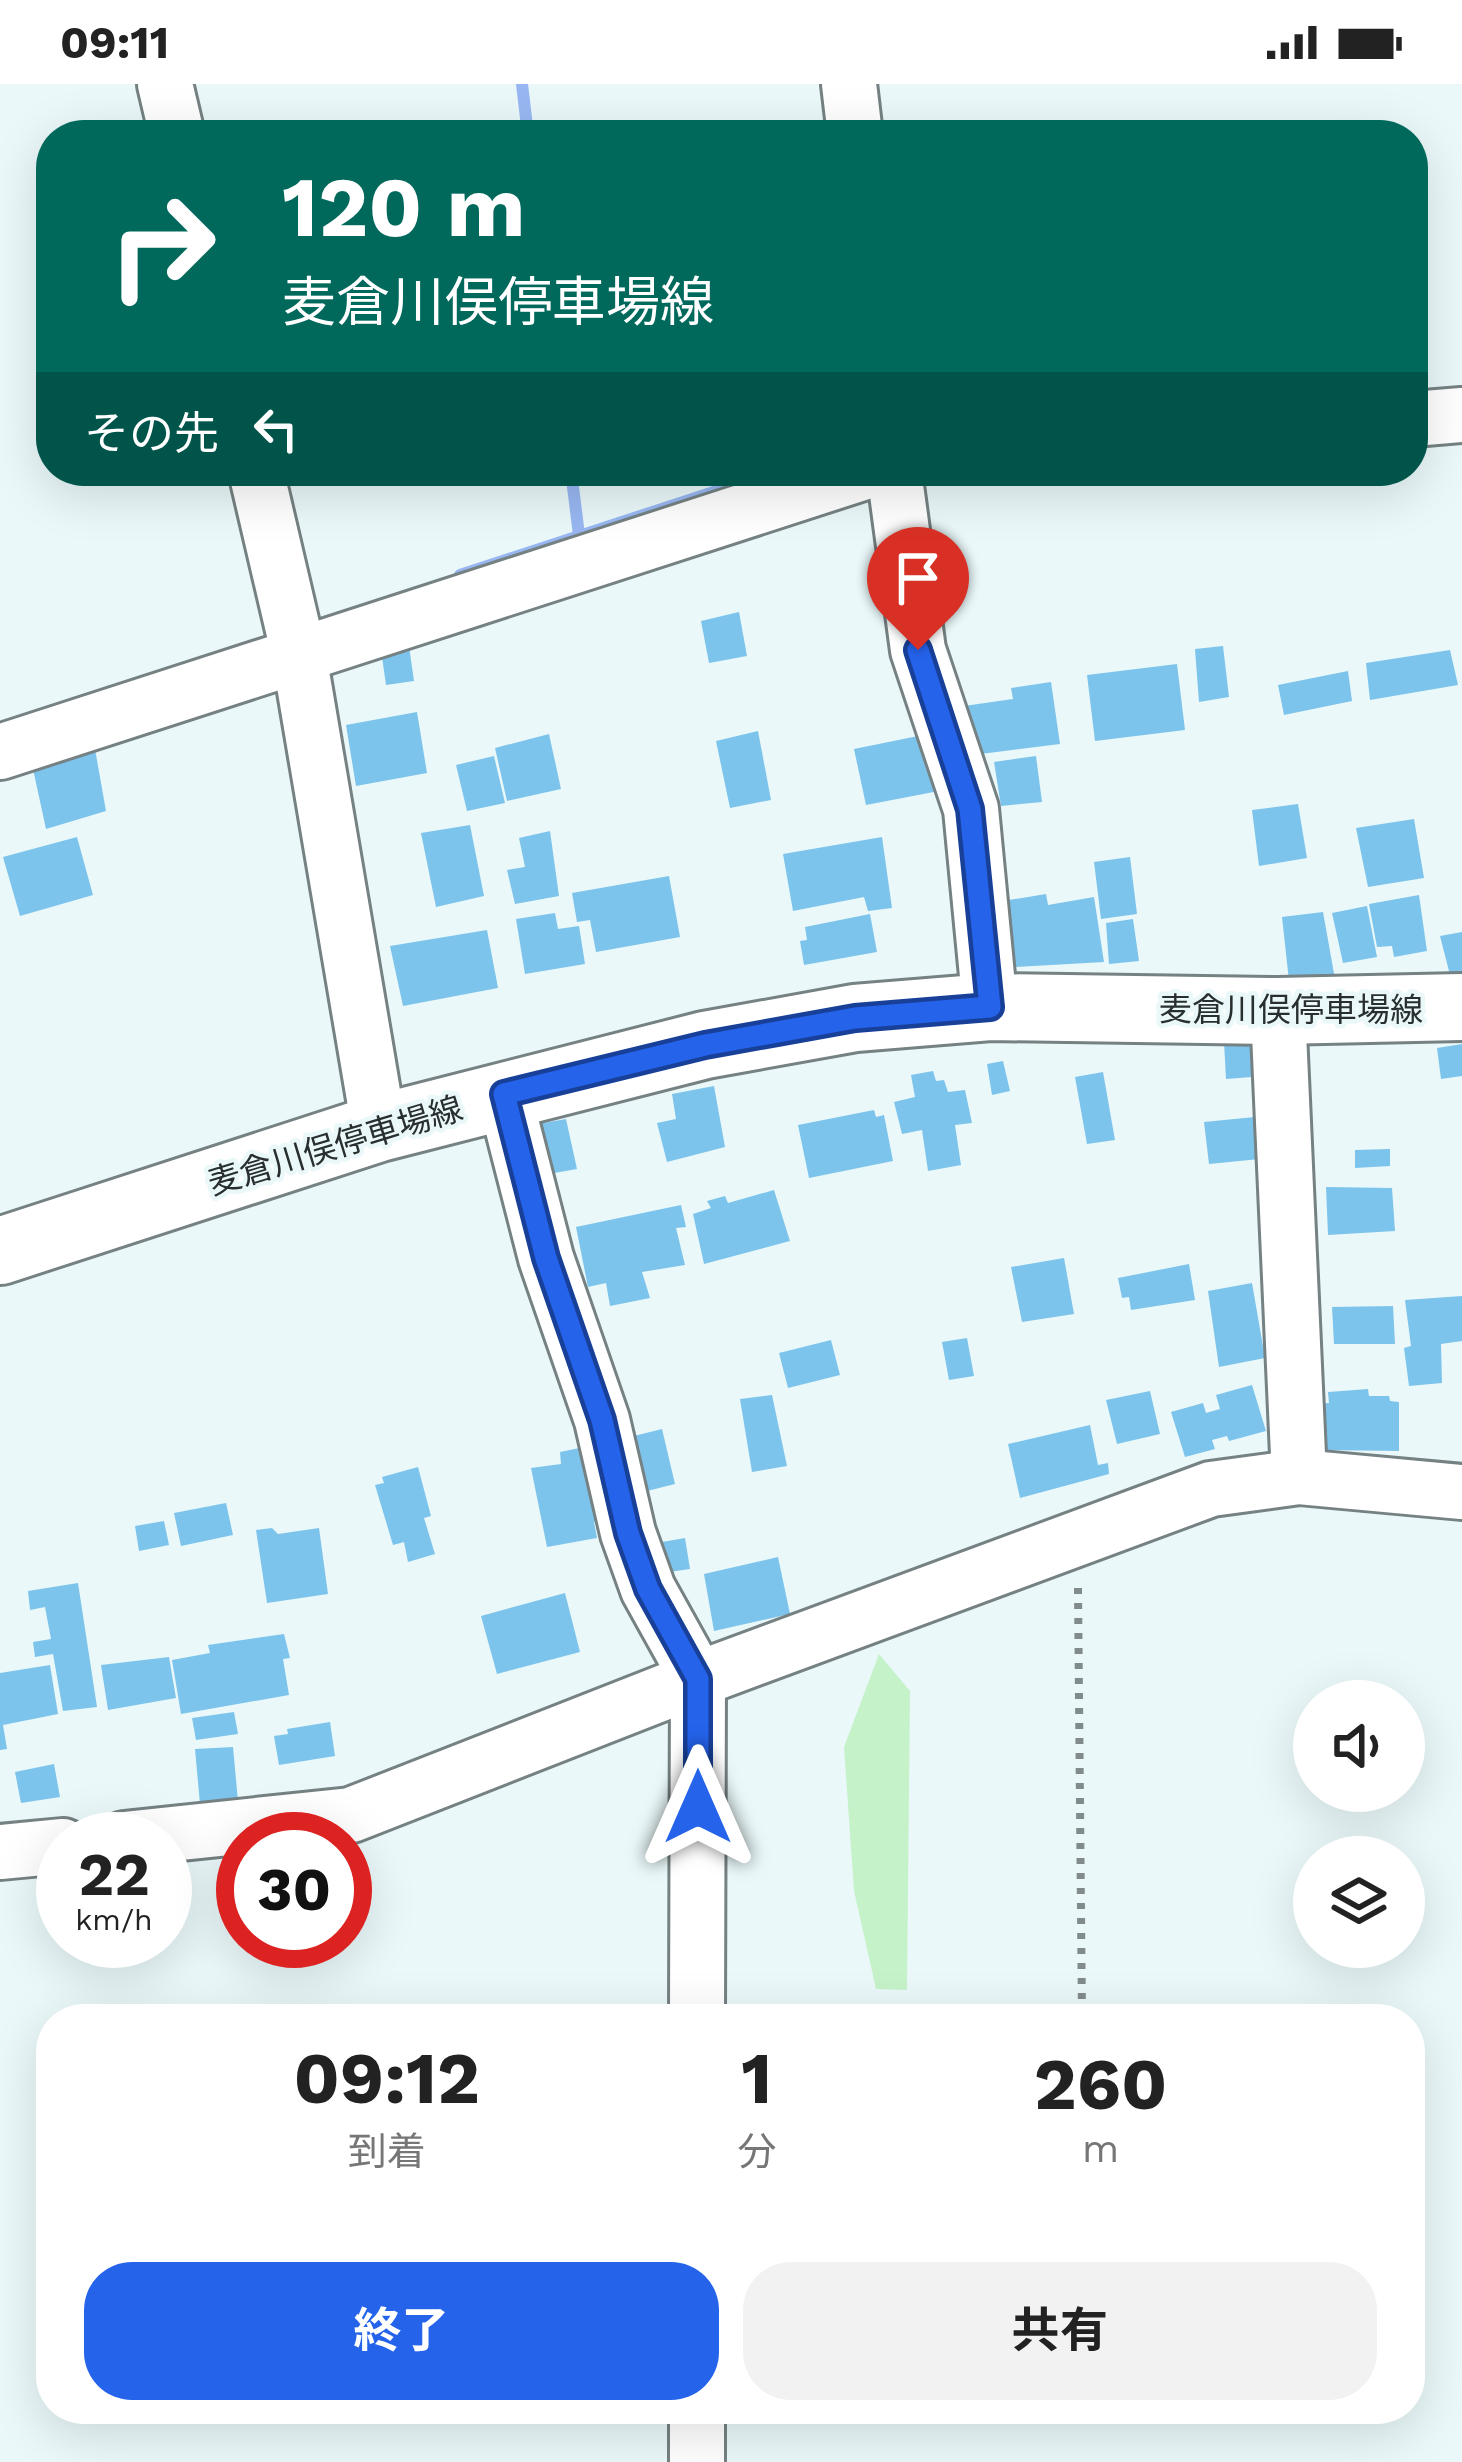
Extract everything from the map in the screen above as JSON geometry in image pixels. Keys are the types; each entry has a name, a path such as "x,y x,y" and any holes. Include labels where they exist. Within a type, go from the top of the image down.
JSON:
{"main road":[{"name":"麦倉川俣停車場線","path":"0,1251 379,1128 705,1045 835,1022 990,1007 1278,1011 1462,1007"}],"street":[{"path":"165,84 173,120"},
{"path":"849,84 853,120"},
{"path":"1428,418 1462,415"},
{"path":"260,486 299,655 379,1128"},
{"path":"0,752 822,486"},
{"path":"895,486 918,650 970,809 990,1007"},
{"path":"1278,1011 1299,1477"},
{"path":"504,1094 546,1258 602,1420 628,1533 648,1589 698,1679 697,2004"},
{"path":"192,1832 351,1815 698,1679 1211,1489 1299,1477 1462,1492"},
{"path":"0,1852 36,1849"},
{"path":"697,2424 697,2462"}],"path":[{"path":"1077,1539 1082,2004"}],"green space":[{"path":"879,1654 910,1691 907,1990 876,1989 854,1891 844,1747"}],"building":[{"path":"739,612 747,656 709,663 701,621"},
{"path":"409,646 414,681 386,685 381,650"},
{"path":"1223,646 1229,697 1199,702 1195,649"},
{"path":"1450,650 1458,685 1370,700 1366,663"},
{"path":"1177,664 1185,730 1095,741 1087,675"},
{"path":"1348,671 1352,701 1284,715 1278,685"},
{"path":"1051,682 1060,744 965,756 957,707 1013,699 1011,688"},
{"path":"417,712 427,773 356,786 346,725"},
{"path":"758,731 771,800 730,808 716,741"},
{"path":"549,734 561,789 507,801 495,748"},
{"path":"918,736 939,791 866,805 854,749"},
{"path":"95,749 106,811 46,829 33,769"},
{"path":"494,756 505,803 467,811 456,765"},
{"path":"1036,756 1042,802 1001,806 994,762"},
{"path":"1298,804 1307,858 1259,866 1252,810"},
{"path":"1414,819 1424,878 1368,887 1356,828"},
{"path":"470,825 484,896 436,907 421,833"},
{"path":"550,831 559,896 515,904 507,870 525,867 519,838"},
{"path":"77,837 93,895 20,916 3,857"},
{"path":"882,837 892,908 868,911 864,897 793,911 783,854"},
{"path":"1130,857 1137,914 1101,919 1094,862"},
{"path":"669,876 680,937 596,952 590,920 577,922 572,893"},
{"path":"1046,894 1048,905 1094,897 1104,962 1014,967 1003,901"},
{"path":"1419,895 1427,951 1394,957 1392,946 1377,947 1369,904"},
{"path":"1367,906 1377,957 1343,963 1332,913"},
{"path":"1323,912 1335,979 1289,981 1282,917"},
{"path":"555,913 558,929 579,926 585,964 525,974 516,919"},
{"path":"870,914 877,952 804,965 800,941 807,940 805,927"},
{"path":"1133,919 1139,961 1109,964 1106,923"},
{"path":"487,930 498,988 403,1006 390,946"},
{"path":"1462,932 1462,973 1450,975 1440,936"},
{"path":"1261,1038 1265,1076 1226,1079 1224,1042"},
{"path":"1462,1044 1462,1076 1441,1079 1437,1048"},
{"path":"1003,1061 1010,1091 992,1095 987,1064"},
{"path":"933,1071 936,1081 944,1080 948,1092 965,1090 972,1123 955,1125 961,1165 928,1171 922,1130 902,1134 894,1102 915,1097 911,1075"},
{"path":"1103,1072 1115,1140 1087,1144 1075,1077"},
{"path":"714,1086 725,1147 667,1162 657,1123 676,1119 672,1094"},
{"path":"874,1110 876,1117 884,1115 893,1161 809,1178 798,1125"},
{"path":"1265,1116 1270,1158 1209,1164 1204,1122"},
{"path":"566,1119 577,1169 543,1175 532,1125"},
{"path":"1390,1149 1390,1166 1355,1168 1355,1150"},
{"path":"1326,1187 1392,1188 1395,1231 1328,1235"},
{"path":"774,1190 790,1241 704,1264 693,1214 711,1208 707,1201 725,1196 728,1203"},
{"path":"681,1205 686,1227 676,1228 685,1265 642,1272 650,1298 610,1306 606,1283 588,1287 576,1227"},
{"path":"1064,1258 1074,1314 1022,1322 1011,1267"},
{"path":"1189,1264 1195,1300 1131,1310 1129,1297 1122,1298 1118,1278"},
{"path":"1252,1283 1265,1358 1219,1367 1208,1291"},
{"path":"1462,1296 1462,1341 1441,1344 1442,1383 1409,1386 1404,1348 1411,1346 1405,1300"},
{"path":"1393,1306 1395,1344 1334,1344 1332,1307"},
{"path":"967,1338 974,1376 949,1380 942,1342"},
{"path":"831,1340 840,1375 788,1388 779,1353"},
{"path":"1252,1385 1266,1431 1229,1441 1227,1436 1212,1440 1215,1449 1185,1457 1171,1412 1203,1403 1206,1413 1220,1409 1216,1395"},
{"path":"1368,1389 1369,1396 1389,1396 1390,1401 1399,1402 1399,1451 1320,1450 1319,1404 1329,1403 1328,1392"},
{"path":"1150,1391 1160,1434 1117,1444 1106,1400"},
{"path":"772,1395 787,1466 752,1472 740,1399"},
{"path":"1090,1425 1098,1465 1108,1463 1109,1474 1020,1498 1008,1444"},
{"path":"662,1429 675,1484 643,1492 630,1437"},
{"path":"594,1445 608,1519 594,1522 597,1538 547,1547 531,1468 561,1464 560,1452"},
{"path":"418,1467 431,1516 424,1518 435,1554 408,1562 404,1542 393,1545 375,1485 384,1483 382,1477"},
{"path":"226,1503 233,1535 181,1546 174,1513"},
{"path":"164,1521 169,1545 139,1551 135,1526"},
{"path":"272,1528 278,1534 319,1528 328,1594 267,1603 256,1530"},
{"path":"685,1538 690,1569 669,1572 662,1542"},
{"path":"778,1557 790,1614 714,1631 704,1574"},
{"path":"78,1583 97,1707 63,1711 53,1654 35,1657 33,1642 51,1639 45,1607 30,1610 28,1591"},
{"path":"565,1593 580,1652 497,1674 481,1616"},
{"path":"284,1634 290,1658 283,1659 289,1695 181,1714 172,1660 210,1653 208,1645"},
{"path":"169,1657 176,1698 108,1710 101,1665"},
{"path":"50,1665 58,1714 3,1725 7,1749 0,1750 0,1673"},
{"path":"234,1712 238,1734 196,1740 192,1718"},
{"path":"330,1722 335,1756 279,1765 274,1736 288,1734 287,1729"},
{"path":"233,1747 238,1801 200,1804 195,1749"},
{"path":"54,1764 60,1797 21,1803 15,1772"}],"waterway":[{"path":"522,84 526,120"},
{"path":"573,486 579,535"},
{"path":"460,575 732,486"}],"route":[{"path":"698,1807 698,1679 648,1589 628,1533 610,1448 546,1258 504,1094 705,1045 855,1018 990,1007 970,809 918,650"}]}
